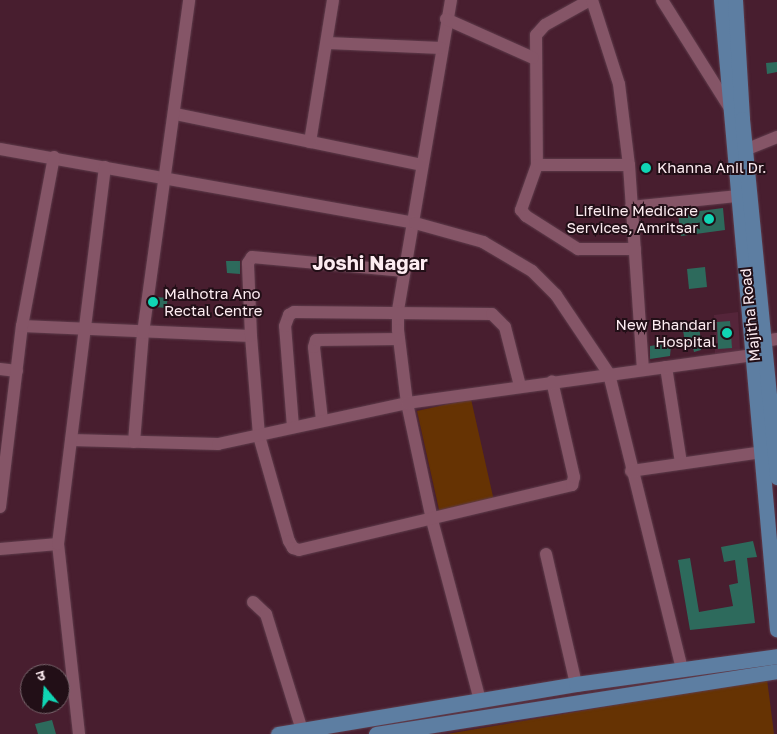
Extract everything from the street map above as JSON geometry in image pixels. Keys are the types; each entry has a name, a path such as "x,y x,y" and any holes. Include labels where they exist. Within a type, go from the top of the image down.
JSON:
{"main road":[{"name":"Majitha Road","path":"721,0 738,196 755,355 769,451 777,477"},
{"name":"Majitha Road","path":"735,0 745,150 770,340 769,451 777,630"},
{"path":"280,734 576,684 777,656"},
{"path":"376,734 777,671"}],"street":[{"path":"134,442 143,332 176,114 189,0"},
{"path":"310,142 334,0"},
{"path":"451,0 446,19 422,165 415,223 404,271 398,310 399,339 407,402 432,520 480,700"},
{"path":"635,249 578,249 526,216 521,205 536,166 534,40 539,29 591,0 616,67 629,165 631,207 635,249 643,369"},
{"path":"662,0 730,109 742,119"},
{"path":"446,19 533,58"},
{"path":"328,42 441,48"},
{"path":"176,114 422,165"},
{"path":"745,150 777,137"},
{"path":"0,149 54,157 415,223 482,242 532,271 556,295 609,374 631,471 682,669"},
{"path":"0,507 22,326 54,157"},
{"path":"536,166 629,165"},
{"path":"80,734 58,544 105,167"},
{"path":"631,207 738,196"},
{"path":"404,271 252,257 248,263 250,336 258,436 290,541 296,549 432,520 574,484 552,381"},
{"path":"292,427 285,326 289,315 294,312 398,310 484,312 498,316 505,327 520,386"},
{"path":"22,326 250,336"},
{"path":"322,420 314,347 316,340 399,339"},
{"path":"71,440 218,444 407,402 755,355"},
{"path":"666,367 681,463"},
{"path":"0,369 17,371"},
{"path":"631,471 769,451"},
{"path":"0,549 58,544"},
{"path":"546,554 576,684"},
{"path":"253,602 266,614 302,730"}],"shaded area":[{"name":"New Bhandari Hospital","path":"738,312 740,351 715,355 714,315"},
{"path":"471,399 494,501 440,514 417,411"},
{"path":"767,679 774,734 447,734"}],"building":[{"path":"777,62 777,72 767,74 766,63"},
{"path":"723,208 725,230 681,236 678,214"},
{"path":"226,261 240,261 240,274 227,273"},
{"path":"705,267 707,287 689,289 687,269"},
{"path":"156,297 168,298 166,308 155,307"},
{"path":"694,321 695,325 699,325 701,350 694,352 693,348 686,349 682,324"},
{"path":"730,321 732,348 718,349 717,322"},
{"path":"665,344 665,347 671,346 670,356 650,359 650,346"},
{"path":"753,541 757,557 747,558 755,623 690,630 678,560 690,558 699,612 733,606 729,585 738,583 735,560 724,562 721,547"},
{"path":"52,720 56,734 38,734 35,724"}],"place":[{"name":"Khanna Anil Dr.","path":"646,168"},
{"name":"Lifeline Medicare Services, Amritsar","path":"709,219"},
{"name":"Malhotra Ano Rectal Centre","path":"153,302"},
{"name":"New Bhandari Hospital","path":"727,333"}],"district":[{"name":"Joshi Nagar","path":"370,262"}]}
